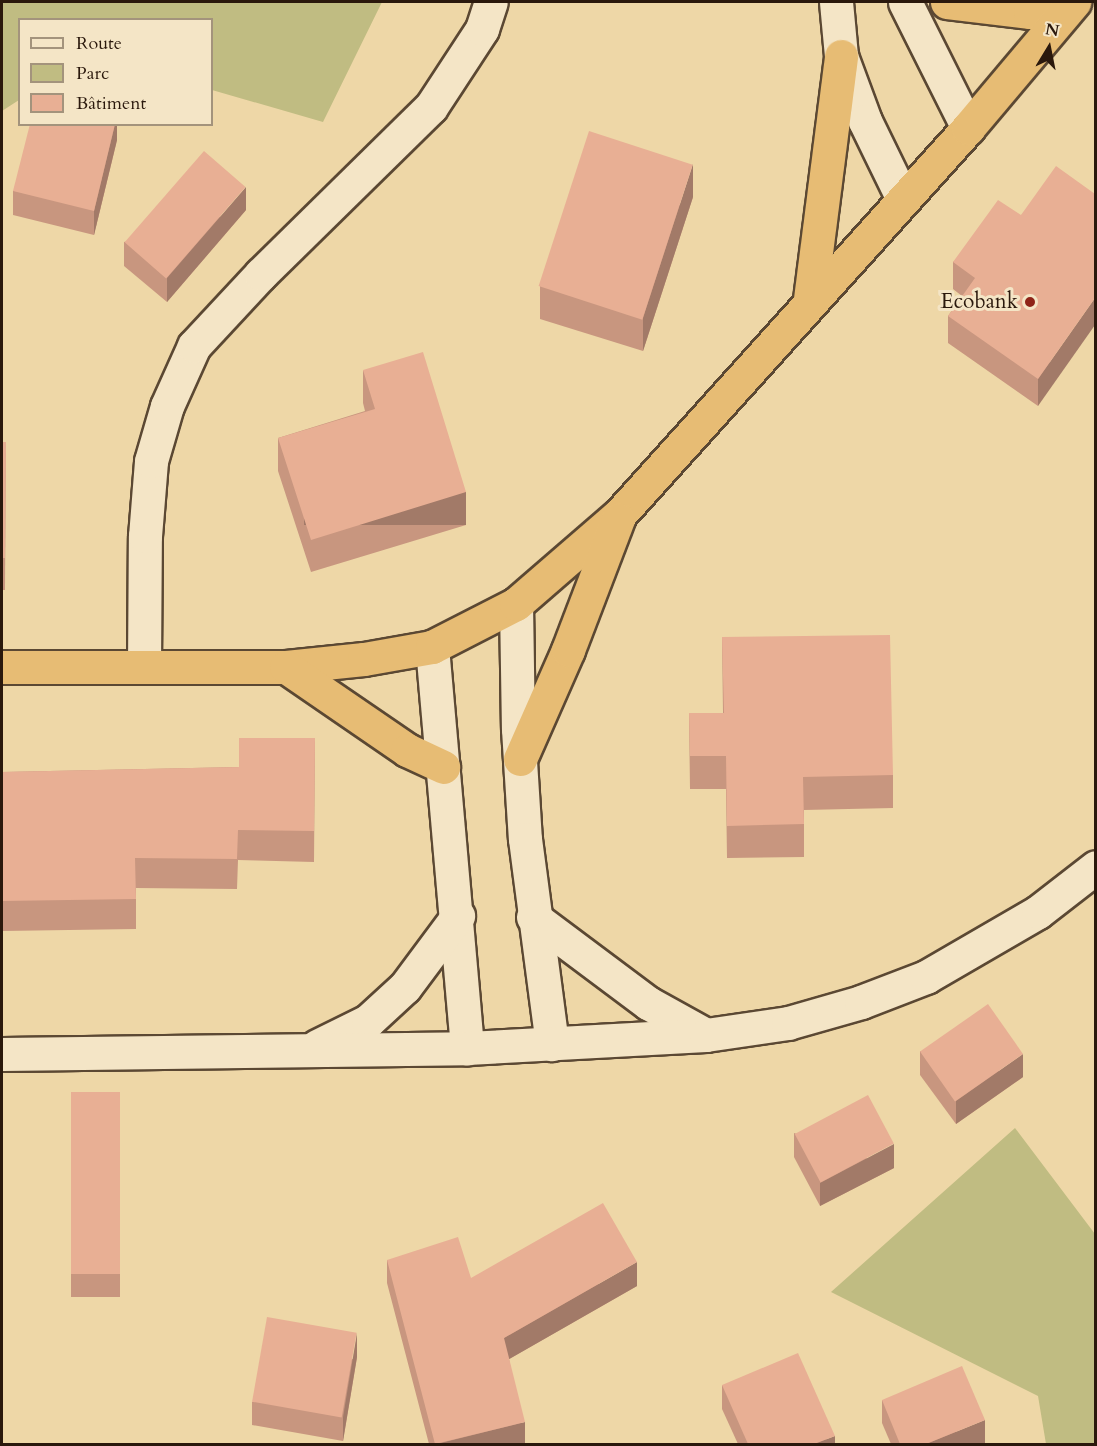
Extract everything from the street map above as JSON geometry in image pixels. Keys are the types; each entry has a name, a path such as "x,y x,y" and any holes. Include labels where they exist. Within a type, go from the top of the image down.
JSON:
{"highway":[{"path":"947,2 1030,12 1070,7"},
{"path":"2,667 286,667 432,647 516,604 620,514 902,196 968,128 1070,7"},
{"path":"810,299 841,56"},
{"path":"520,759 568,650 620,514"},
{"path":"286,667 407,750 443,766"}],"street":[{"path":"144,666 145,536 151,461 167,406 194,346 261,274 431,107 482,29 491,2"},
{"path":"836,2 841,56 865,120 902,196"},
{"path":"905,2 968,128"},
{"path":"516,604 520,759 533,917 552,1044"},
{"path":"432,647 458,916 467,1048"},
{"path":"2,1054 467,1048 706,1035 788,1023 861,1002 926,977 1038,912 1095,867"},
{"path":"310,1050 368,1021 405,987 458,916"},
{"path":"533,917 648,1003 706,1035"}],"green space":[{"path":"2,2 382,2 323,122 213,90 213,18 18,18 18,101 2,111"},
{"path":"1015,1128 1095,1234 1095,1444 1046,1444 1038,1396 831,1292"}],"building":[{"path":"29,126 115,126 94,211 13,191"},
{"path":"589,131 693,165 642,320 539,286"},
{"path":"204,151 246,187 166,278 125,242"},
{"path":"1056,166 1095,194 1095,298 1038,379 948,316 975,278 953,262 998,200 1021,215"},
{"path":"423,352 466,492 311,540 278,438 375,409 363,370"},
{"path":"2,442 6,442 5,558 2,558"},
{"path":"890,635 893,775 803,777 804,824 727,826 726,756 690,756 689,713 724,713 722,637"},
{"path":"239,738 315,738 314,831 238,830 237,859 135,858 136,899 2,901 2,772 239,767"},
{"path":"988,1004 1023,1054 955,1102 920,1052"},
{"path":"71,1092 120,1092 120,1274 71,1274"},
{"path":"868,1095 894,1144 821,1183 795,1134"},
{"path":"603,1203 637,1262 504,1338 525,1422 435,1444 387,1260 458,1237 471,1278"},
{"path":"267,1317 357,1333 342,1417 252,1402"},
{"path":"798,1353 835,1436 814,1444 748,1444 722,1385"},
{"path":"962,1366 985,1420 926,1444 900,1444 882,1400"}],"place":[{"name":"Ecobank","path":"1030,302"}]}
